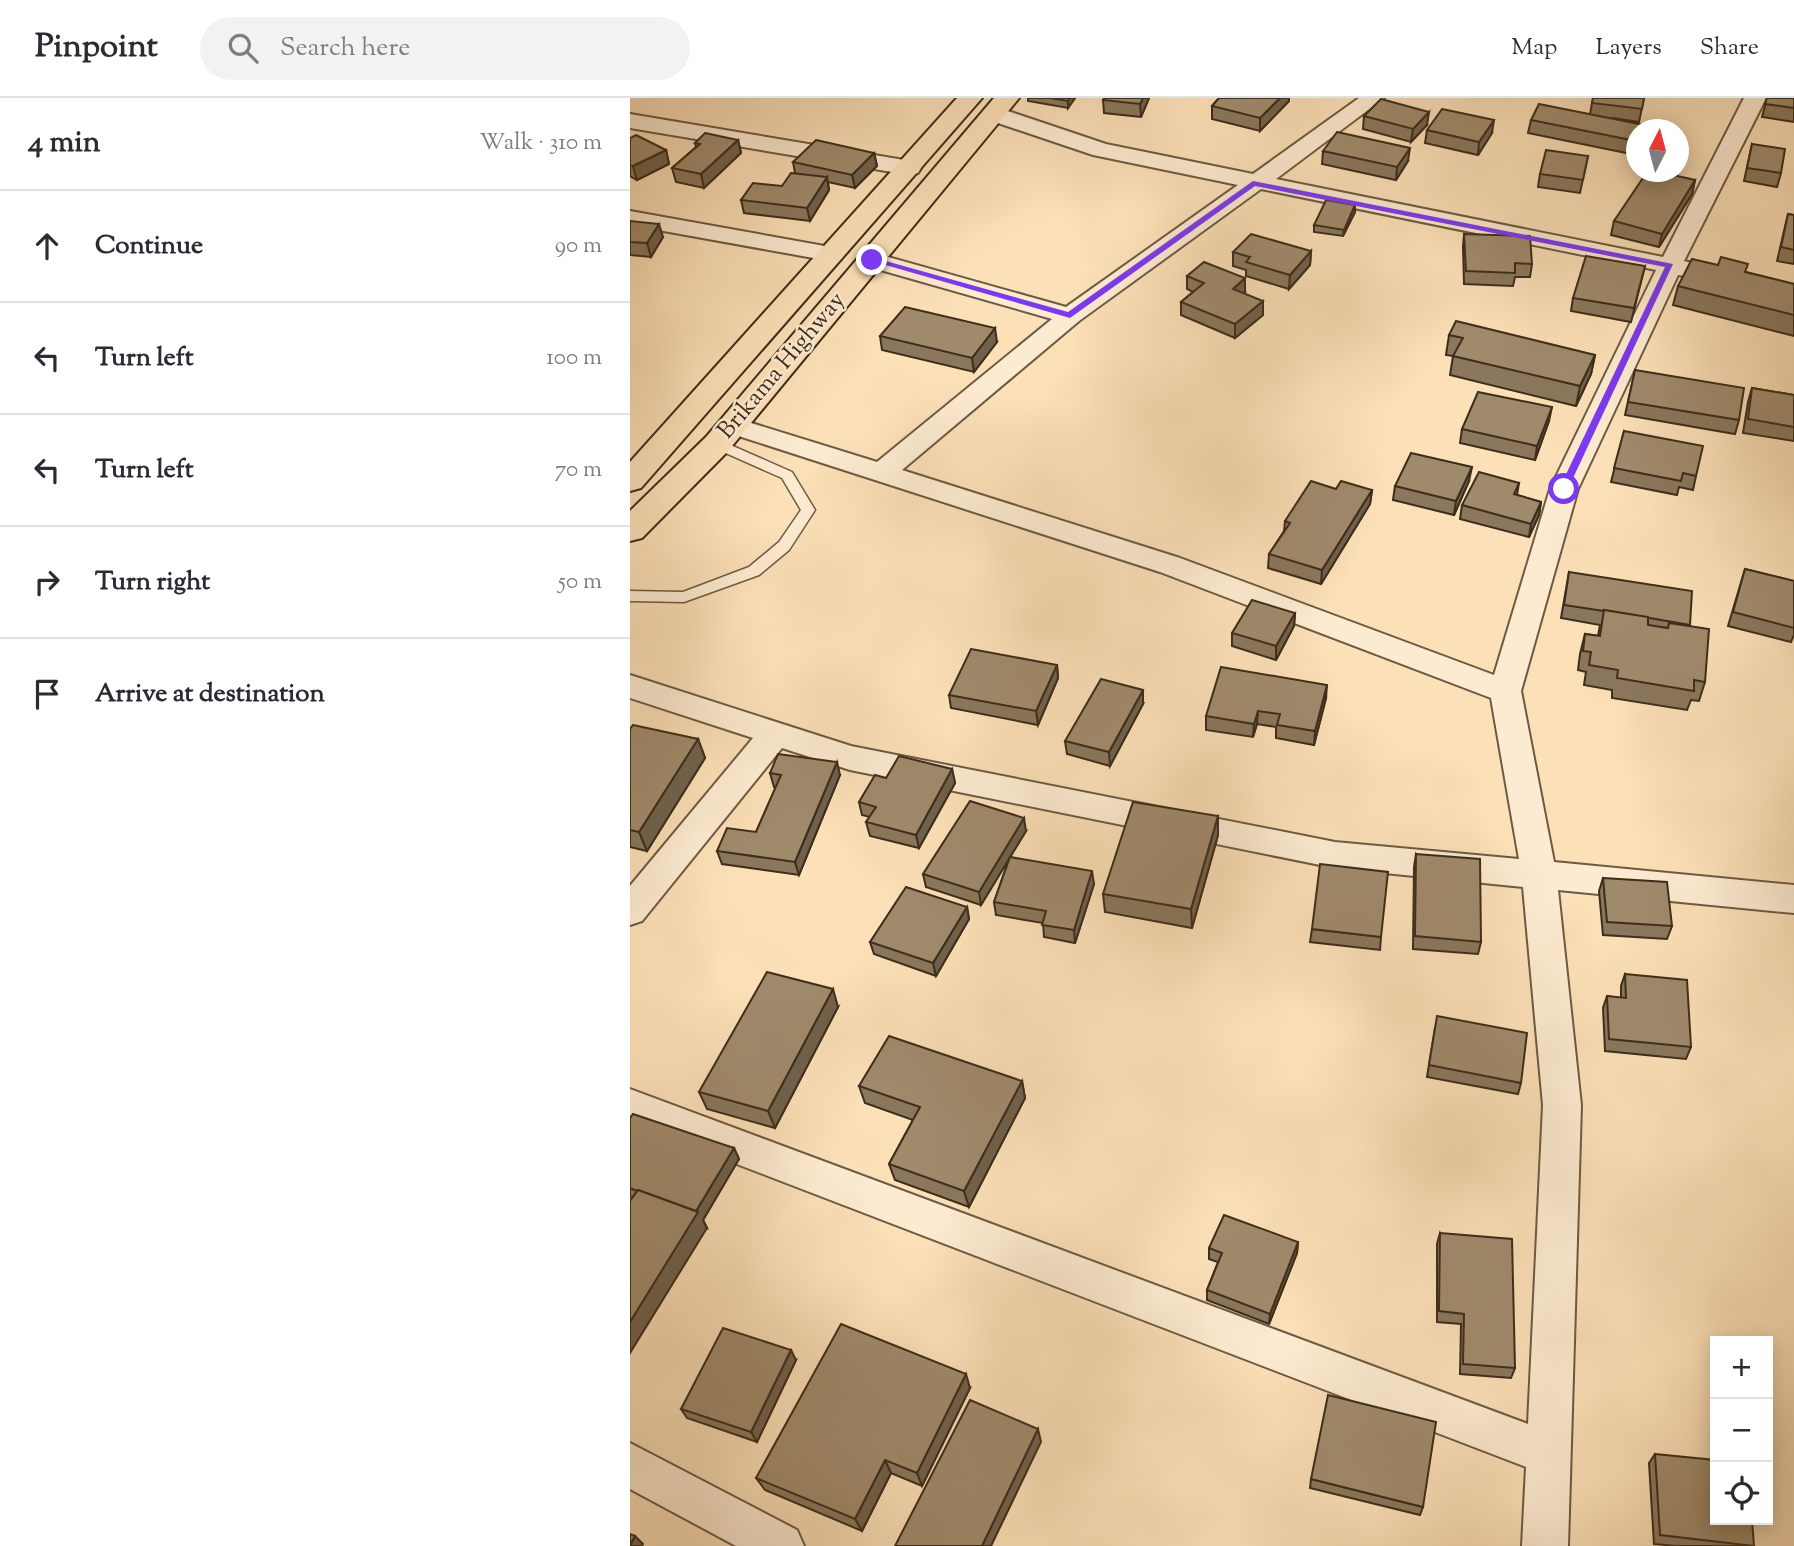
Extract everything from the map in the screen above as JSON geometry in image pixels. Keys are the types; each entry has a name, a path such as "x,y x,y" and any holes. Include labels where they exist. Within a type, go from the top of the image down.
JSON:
{"highway":[{"name":"Brikama Highway","path":"630,481 689,420 830,254 910,168 990,103"},
{"name":"Brikama Highway","path":"630,530 724,435 872,260 990,103"}],"street":[{"path":"882,471 1025,356 1070,316 1373,98"},
{"path":"1545,1546 1562,1105 1539,875 1505,691 1564,489 1670,266 1755,98"},
{"path":"990,103 1101,150 1253,183 1707,273"},
{"path":"630,121 910,168"},
{"path":"630,218 830,254"},
{"path":"872,260 1070,316"},
{"path":"724,435 882,471 1170,565 1505,691"},
{"path":"630,686 850,758 1335,855 1794,899"},
{"path":"630,911 776,733"},
{"path":"630,1106 1550,1454"},
{"path":"630,1465 781,1546"}],"lane":[{"path":"630,596 684,597 754,571 784,546 808,510 787,475 724,435"}],"building":[{"path":"1143,98 1140,104 1103,100"},
{"path":"1219,98 1280,98 1260,118 1212,106"},
{"path":"1593,98 1644,98 1642,109 1592,103"},
{"path":"1767,98 1794,98 1794,108 1765,104"},
{"path":"1381,99 1429,112 1413,129 1364,116"},
{"path":"1539,104 1626,121 1626,139 1531,120"},
{"path":"1442,109 1494,120 1479,142 1427,130"},
{"path":"1337,132 1410,148 1397,167 1323,151"},
{"path":"705,133 738,140 701,174 672,168 700,144 695,143"},
{"path":"636,135 666,150 630,165 630,138"},
{"path":"816,140 874,153 852,175 793,162"},
{"path":"1752,144 1785,149 1781,173 1747,168"},
{"path":"1546,150 1588,156 1583,180 1540,174"},
{"path":"791,173 827,177 807,208 741,200 753,183 782,186"},
{"path":"1695,180 1662,234 1614,221 1640,182"},
{"path":"1326,200 1355,205 1344,230 1314,225"},
{"path":"1788,214 1794,215 1794,250 1781,247"},
{"path":"630,221 659,224 647,243 630,242"},
{"path":"1251,234 1311,251 1290,275 1246,262 1250,257 1233,252"},
{"path":"1464,234 1530,236 1532,264 1515,263 1515,273 1466,271"},
{"path":"1586,256 1645,266 1634,308 1573,298"},
{"path":"1721,257 1748,264 1745,272 1794,284 1794,315 1678,286 1692,259 1718,265"},
{"path":"1204,262 1245,278 1233,289 1263,301 1235,324 1181,302 1204,283 1187,276"},
{"path":"905,307 995,328 972,358 880,336"},
{"path":"1456,321 1595,355 1580,386 1453,356 1463,338 1449,335"},
{"path":"1635,370 1744,388 1739,420 1628,402"},
{"path":"1752,388 1794,395 1794,427 1748,419"},
{"path":"1478,392 1552,407 1537,446 1462,429"},
{"path":"1624,431 1703,446 1696,476 1683,473 1681,481 1614,468"},
{"path":"1411,453 1472,467 1456,501 1395,486"},
{"path":"1479,472 1519,483 1514,494 1541,502 1531,524 1462,505"},
{"path":"1311,481 1336,489 1341,481 1372,490 1322,570 1269,554 1290,523 1285,521"},
{"path":"1745,569 1794,581 1794,628 1733,612"},
{"path":"1569,572 1692,591 1690,625 1564,605"},
{"path":"1252,600 1295,613 1276,646 1232,633"},
{"path":"1604,610 1648,617 1648,625 1668,628 1669,623 1709,629 1705,682 1694,680 1694,691 1617,678 1618,670 1589,665 1591,652 1583,651 1585,634 1600,636"},
{"path":"971,649 1057,665 1036,711 949,695"},
{"path":"1221,667 1327,685 1315,731 1277,725 1280,714 1258,711 1254,724 1206,716"},
{"path":"1101,679 1143,690 1109,752 1065,741"},
{"path":"633,725 698,739 639,832 630,830 630,729"},
{"path":"778,754 837,762 795,862 717,851 727,828 756,832 781,775 770,773"},
{"path":"899,756 952,769 916,835 866,822 876,807 859,802 875,775 886,778"},
{"path":"970,801 1024,818 979,892 923,874"},
{"path":"1133,802 1218,816 1191,909 1103,894"},
{"path":"1416,854 1480,859 1481,942 1415,936"},
{"path":"1010,857 1092,871 1074,930 1042,925 1046,911 994,902"},
{"path":"1320,864 1388,872 1381,937 1312,929"},
{"path":"1603,878 1667,882 1672,926 1607,922"},
{"path":"906,887 967,907 933,963 870,942"},
{"path":"767,972 833,989 768,1111 699,1092"},
{"path":"1625,974 1687,980 1691,1047 1609,1039 1607,996 1626,998"},
{"path":"1437,1016 1527,1033 1521,1083 1429,1065"},
{"path":"889,1036 1022,1081 964,1191 889,1164 920,1107 859,1086"},
{"path":"633,1114 734,1148 696,1211 630,1188 630,1118"},
{"path":"638,1190 698,1212 630,1322 630,1201"},
{"path":"1224,1215 1298,1242 1270,1314 1207,1290 1222,1253 1209,1248"},
{"path":"1440,1233 1512,1239 1515,1368 1463,1364 1464,1314 1439,1311"},
{"path":"841,1324 966,1374 917,1473 885,1460 855,1519 756,1478"},
{"path":"723,1328 791,1350 751,1432 681,1409"},
{"path":"1328,1395 1436,1422 1423,1507 1311,1479"},
{"path":"970,1400 1038,1429 982,1546 895,1546"},
{"path":"1655,1454 1710,1460 1710,1525 1752,1525 1754,1546 1660,1535"}],"route":[{"path":"872,260 1070,316 1253,183 1670,266 1564,489"}]}
